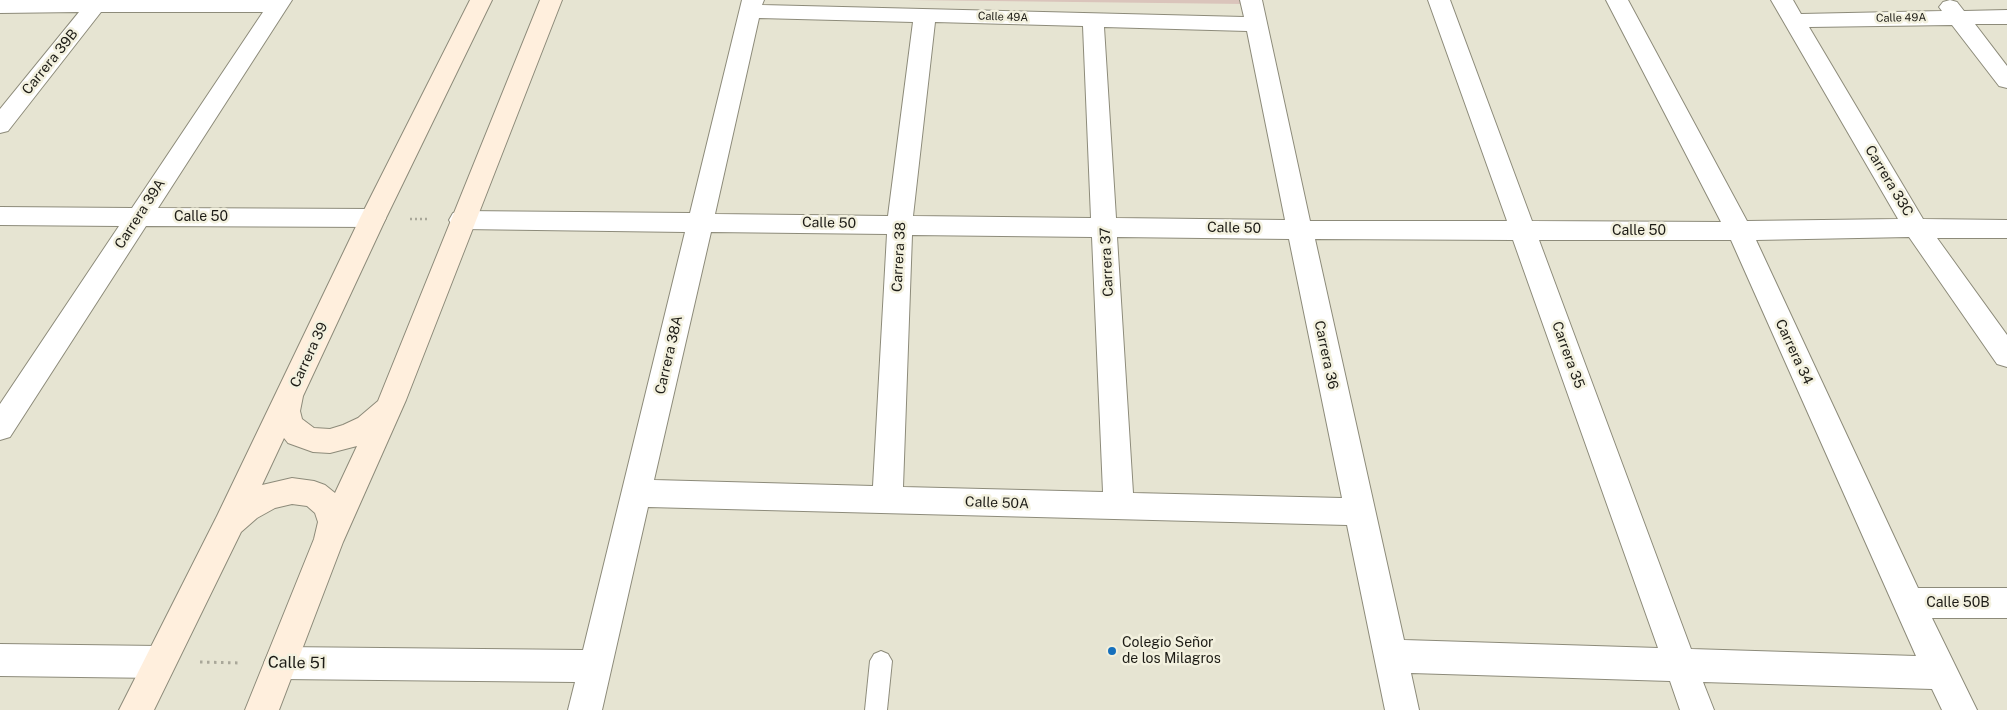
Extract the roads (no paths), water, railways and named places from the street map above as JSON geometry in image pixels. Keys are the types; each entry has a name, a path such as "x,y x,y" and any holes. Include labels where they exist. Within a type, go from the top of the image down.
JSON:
{"main road":[{"name":"Carrera 39","path":"136,710 228,526 373,218 481,0"},
{"path":"262,710 328,542 392,400 551,0"},
{"path":"290,396 286,411 289,424 298,434 313,440 330,441 349,436 368,427 383,414 392,400"},
{"path":"228,526 246,508 269,496 292,491 314,494 327,505 333,522 328,542"}],"street":[{"name":"Carrera 35","path":"1439,0 1697,710"},
{"name":"Carrera 34","path":"1617,0 1738,231 1908,603 1960,710"},
{"name":"Carrera 33C","path":"1782,0 1916,228 2007,356"},
{"path":"0,6 98,3 279,3"},
{"name":"Carrera 39B","path":"0,125 98,3"},
{"name":"Carrera 39A","path":"0,428 279,3"},
{"name":"Calle 49A","path":"752,5 925,15 1093,19 1253,12"},
{"name":"Carrera 38A","path":"584,710 752,5"},
{"name":"Calle 49A","path":"1794,21 1951,8 2007,17"},
{"path":"1951,8 2007,81"},
{"name":"Carrera 36","path":"1253,12 1402,710"},
{"name":"Carrera 38","path":"887,500 900,224 925,15"},
{"name":"Carrera 37","path":"1093,19 1119,506"},
{"name":"Calle 50","path":"0,216 373,218"},
{"name":"Calle 50","path":"462,220 1105,226 1299,230 1738,231 1916,228 2007,229"},
{"name":"Calle 50A","path":"636,494 1359,512"},
{"name":"Calle 50B","path":"1908,603 2007,603"},
{"path":"1390,656 1941,673"},
{"path":"0,660 159,662"},
{"name":"Calle 51","path":"281,663 595,666"}],"lane":[{"path":"876,710 881,661"}],"place":[{"name":"Colegio Señor de los Milagros","path":"1112,651"}]}
